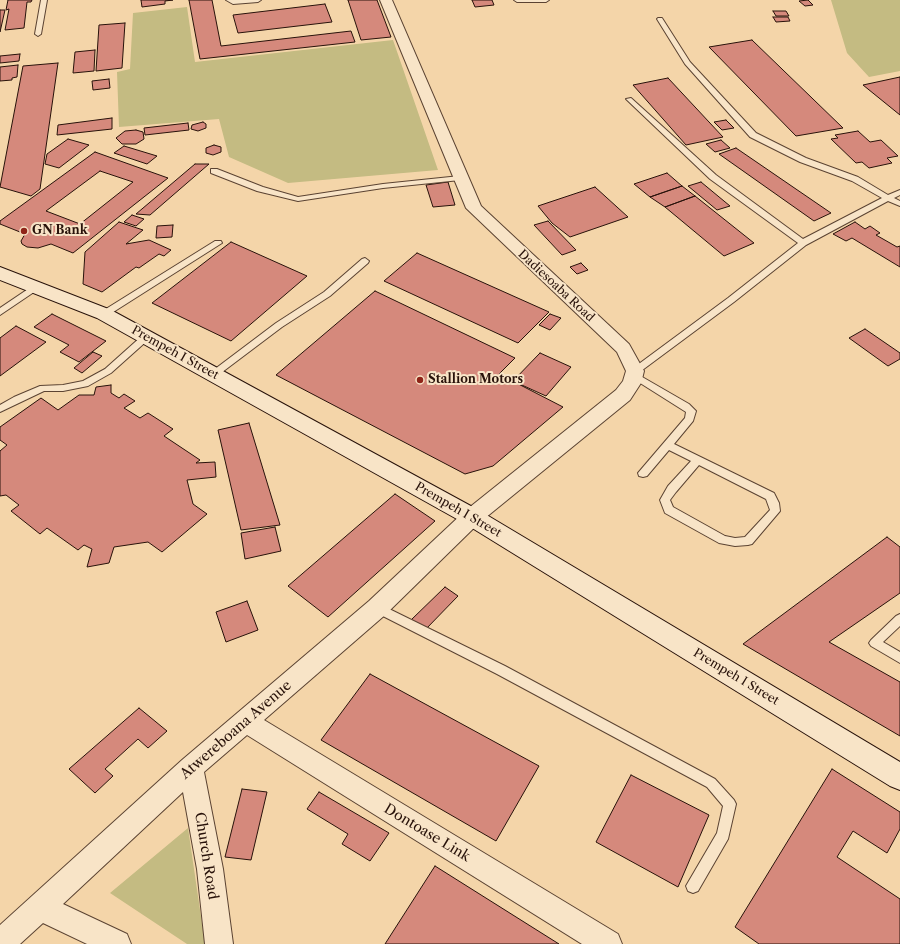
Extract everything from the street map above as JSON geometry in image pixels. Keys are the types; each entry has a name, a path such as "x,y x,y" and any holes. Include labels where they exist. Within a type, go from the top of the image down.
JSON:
{"main road":[{"name":"Prempeh I Street","path":"1,275 104,314 472,517 900,776"}],"street":[{"name":"Dadiesoaba Road","path":"386,0 460,178 474,208 623,348 631,361 634,374"},
{"path":"472,517 623,395 632,383 634,374"},
{"name":"Atwereboana Avenue","path":"0,944 191,768 376,608 472,517"},
{"name":"Dontoase Link","path":"246,722 608,944"},
{"name":"Church Road","path":"191,768 210,869 219,944"},
{"path":"40,908 117,944"}],"lane":[{"path":"38,34 44,0"},
{"path":"229,0 233,2 258,0"},
{"path":"517,0 546,0"},
{"path":"660,19 687,63 753,135 804,160 854,179 900,204"},
{"path":"629,99 713,176 803,243"},
{"path":"214,171 260,189 298,199 383,186 460,178"},
{"path":"643,473 690,418 690,411 686,406 634,374 803,243 900,192"},
{"path":"104,314 218,243"},
{"path":"214,374 279,325 327,294 366,261"},
{"path":"0,312 34,288"},
{"path":"0,409 17,399 43,388 85,384 108,371 146,337"},
{"path":"667,445 698,460 770,496 774,503 775,511 748,541 735,542 723,540 669,510 665,500 672,489 698,460"},
{"path":"376,608 501,670 711,783 730,804 723,835 693,886"},
{"path":"900,619 875,643 900,658"}],"shaded area":[{"path":"831,0 900,0 900,71 869,77 847,53"},
{"path":"187,7 195,62 393,40 438,170 288,183 229,157 219,119 119,127 117,72 130,69 133,13"},
{"path":"188,828 205,944 187,944 110,893"}],"building":[{"path":"8,0 32,0 31,2 27,2 24,28 5,30 9,9 6,10"},
{"path":"141,0 173,0 165,1 165,4 142,7"},
{"path":"189,0 212,0 221,46 351,31 355,42 200,59"},
{"path":"348,0 377,0 391,37 361,40"},
{"path":"472,0 492,0 494,5 475,7"},
{"path":"808,0 813,5 805,6 799,1"},
{"path":"325,4 332,22 238,33 233,15"},
{"path":"0,10 5,10 0,32"},
{"path":"773,11 786,11 789,16 776,16"},
{"path":"773,17 788,17 790,21 776,22"},
{"path":"125,23 122,68 96,71 99,25"},
{"path":"752,40 843,128 796,136 709,47"},
{"path":"95,50 94,71 73,73 75,52"},
{"path":"20,54 19,61 0,63 0,56"},
{"path":"58,63 40,189 31,196 0,187 23,66"},
{"path":"18,65 17,77 12,78 12,80 0,81 0,67"},
{"path":"900,77 900,115 863,85"},
{"path":"668,78 723,137 686,145 633,85"},
{"path":"109,79 110,88 93,90 92,81"},
{"path":"112,118 112,129 57,135 58,125"},
{"path":"726,120 734,128 722,130 714,122"},
{"path":"203,122 206,124 206,128 198,131 191,129 192,125"},
{"path":"188,123 189,130 145,135 144,128"},
{"path":"136,130 143,132 144,139 136,144 122,144 116,138 125,131"},
{"path":"858,131 870,142 881,140 898,156 887,158 892,163 869,168 862,162 856,163 831,139 838,138 835,135"},
{"path":"68,139 89,145 59,168 45,164 47,154"},
{"path":"721,140 730,148 715,152 706,144"},
{"path":"214,145 221,147 221,152 213,155 206,153 206,148"},
{"path":"124,146 157,156 147,164 114,153"},
{"path":"736,148 831,213 814,221 719,154"},
{"path":"95,152 168,178 73,253 51,244 38,248 27,247 22,244 21,241 25,234 0,224 0,221","holes":["100,171 133,182 80,224 46,211"]},
{"path":"195,164 209,164 150,215 136,214"},
{"path":"667,173 682,186 650,197 634,184"},
{"path":"448,182 455,205 433,207 426,185"},
{"path":"701,182 730,206 717,210 688,186"},
{"path":"682,186 695,196 665,207 650,197"},
{"path":"595,187 628,217 570,237 552,223 538,206"},
{"path":"695,196 754,243 724,256 665,207"},
{"path":"132,215 144,219 136,226 124,222"},
{"path":"548,221 576,250 562,255 534,225"},
{"path":"119,222 143,230 126,244 149,240 171,250 164,256 159,254 139,268 136,267 102,292 83,284 85,252"},
{"path":"855,222 865,229 870,226 880,233 876,235 897,247 900,246 900,267 852,238 846,241 833,234"},
{"path":"173,225 172,237 156,238 157,226"},
{"path":"231,242 307,276 231,341 152,303"},
{"path":"417,253 549,312 518,343 384,281"},
{"path":"581,263 588,270 577,274 570,267"},
{"path":"375,291 515,358 499,374 563,407 493,466 465,474 276,375"},
{"path":"52,314 106,341 79,362 60,352 69,345 34,327"},
{"path":"550,314 561,318 550,330 539,325"},
{"path":"16,326 46,342 0,376 0,338"},
{"path":"865,329 900,353 900,359 888,366 849,338"},
{"path":"93,352 102,356 82,373 74,368"},
{"path":"540,353 571,367 546,396 513,381"},
{"path":"111,385 111,393 119,398 124,394 135,401 124,408 140,418 148,413 173,429 164,436 200,460 196,463 215,462 216,477 187,480 193,504 207,514 162,552 148,542 114,547 109,563 87,567 92,549 84,545 78,550 47,528 40,534 11,511 19,505 6,495 0,496 0,451 7,445 0,440 0,427 41,398 58,410 79,395 94,395 96,387"},
{"path":"249,423 280,525 241,530 218,430"},
{"path":"395,494 435,521 328,617 288,586"},
{"path":"275,527 281,551 245,559 241,533"},
{"path":"887,537 900,547 900,593 829,642 900,682 900,736 743,644"},
{"path":"445,587 458,596 425,630 411,620"},
{"path":"247,601 258,630 226,642 216,612"},
{"path":"370,674 539,766 496,841 321,740"},
{"path":"139,708 167,731 148,748 138,739 105,769 113,776 95,793 69,769"},
{"path":"832,769 900,812 900,829 887,853 853,831 837,857 900,899 900,944 759,944 735,927"},
{"path":"631,775 709,815 678,887 596,842"},
{"path":"242,789 267,792 251,860 225,857"},
{"path":"319,792 389,833 370,861 342,844 348,834 307,809"},
{"path":"435,866 559,944 385,944"}],"place":[{"name":"GN Bank","path":"24,231"},
{"name":"Stallion Motors","path":"420,380"}]}
